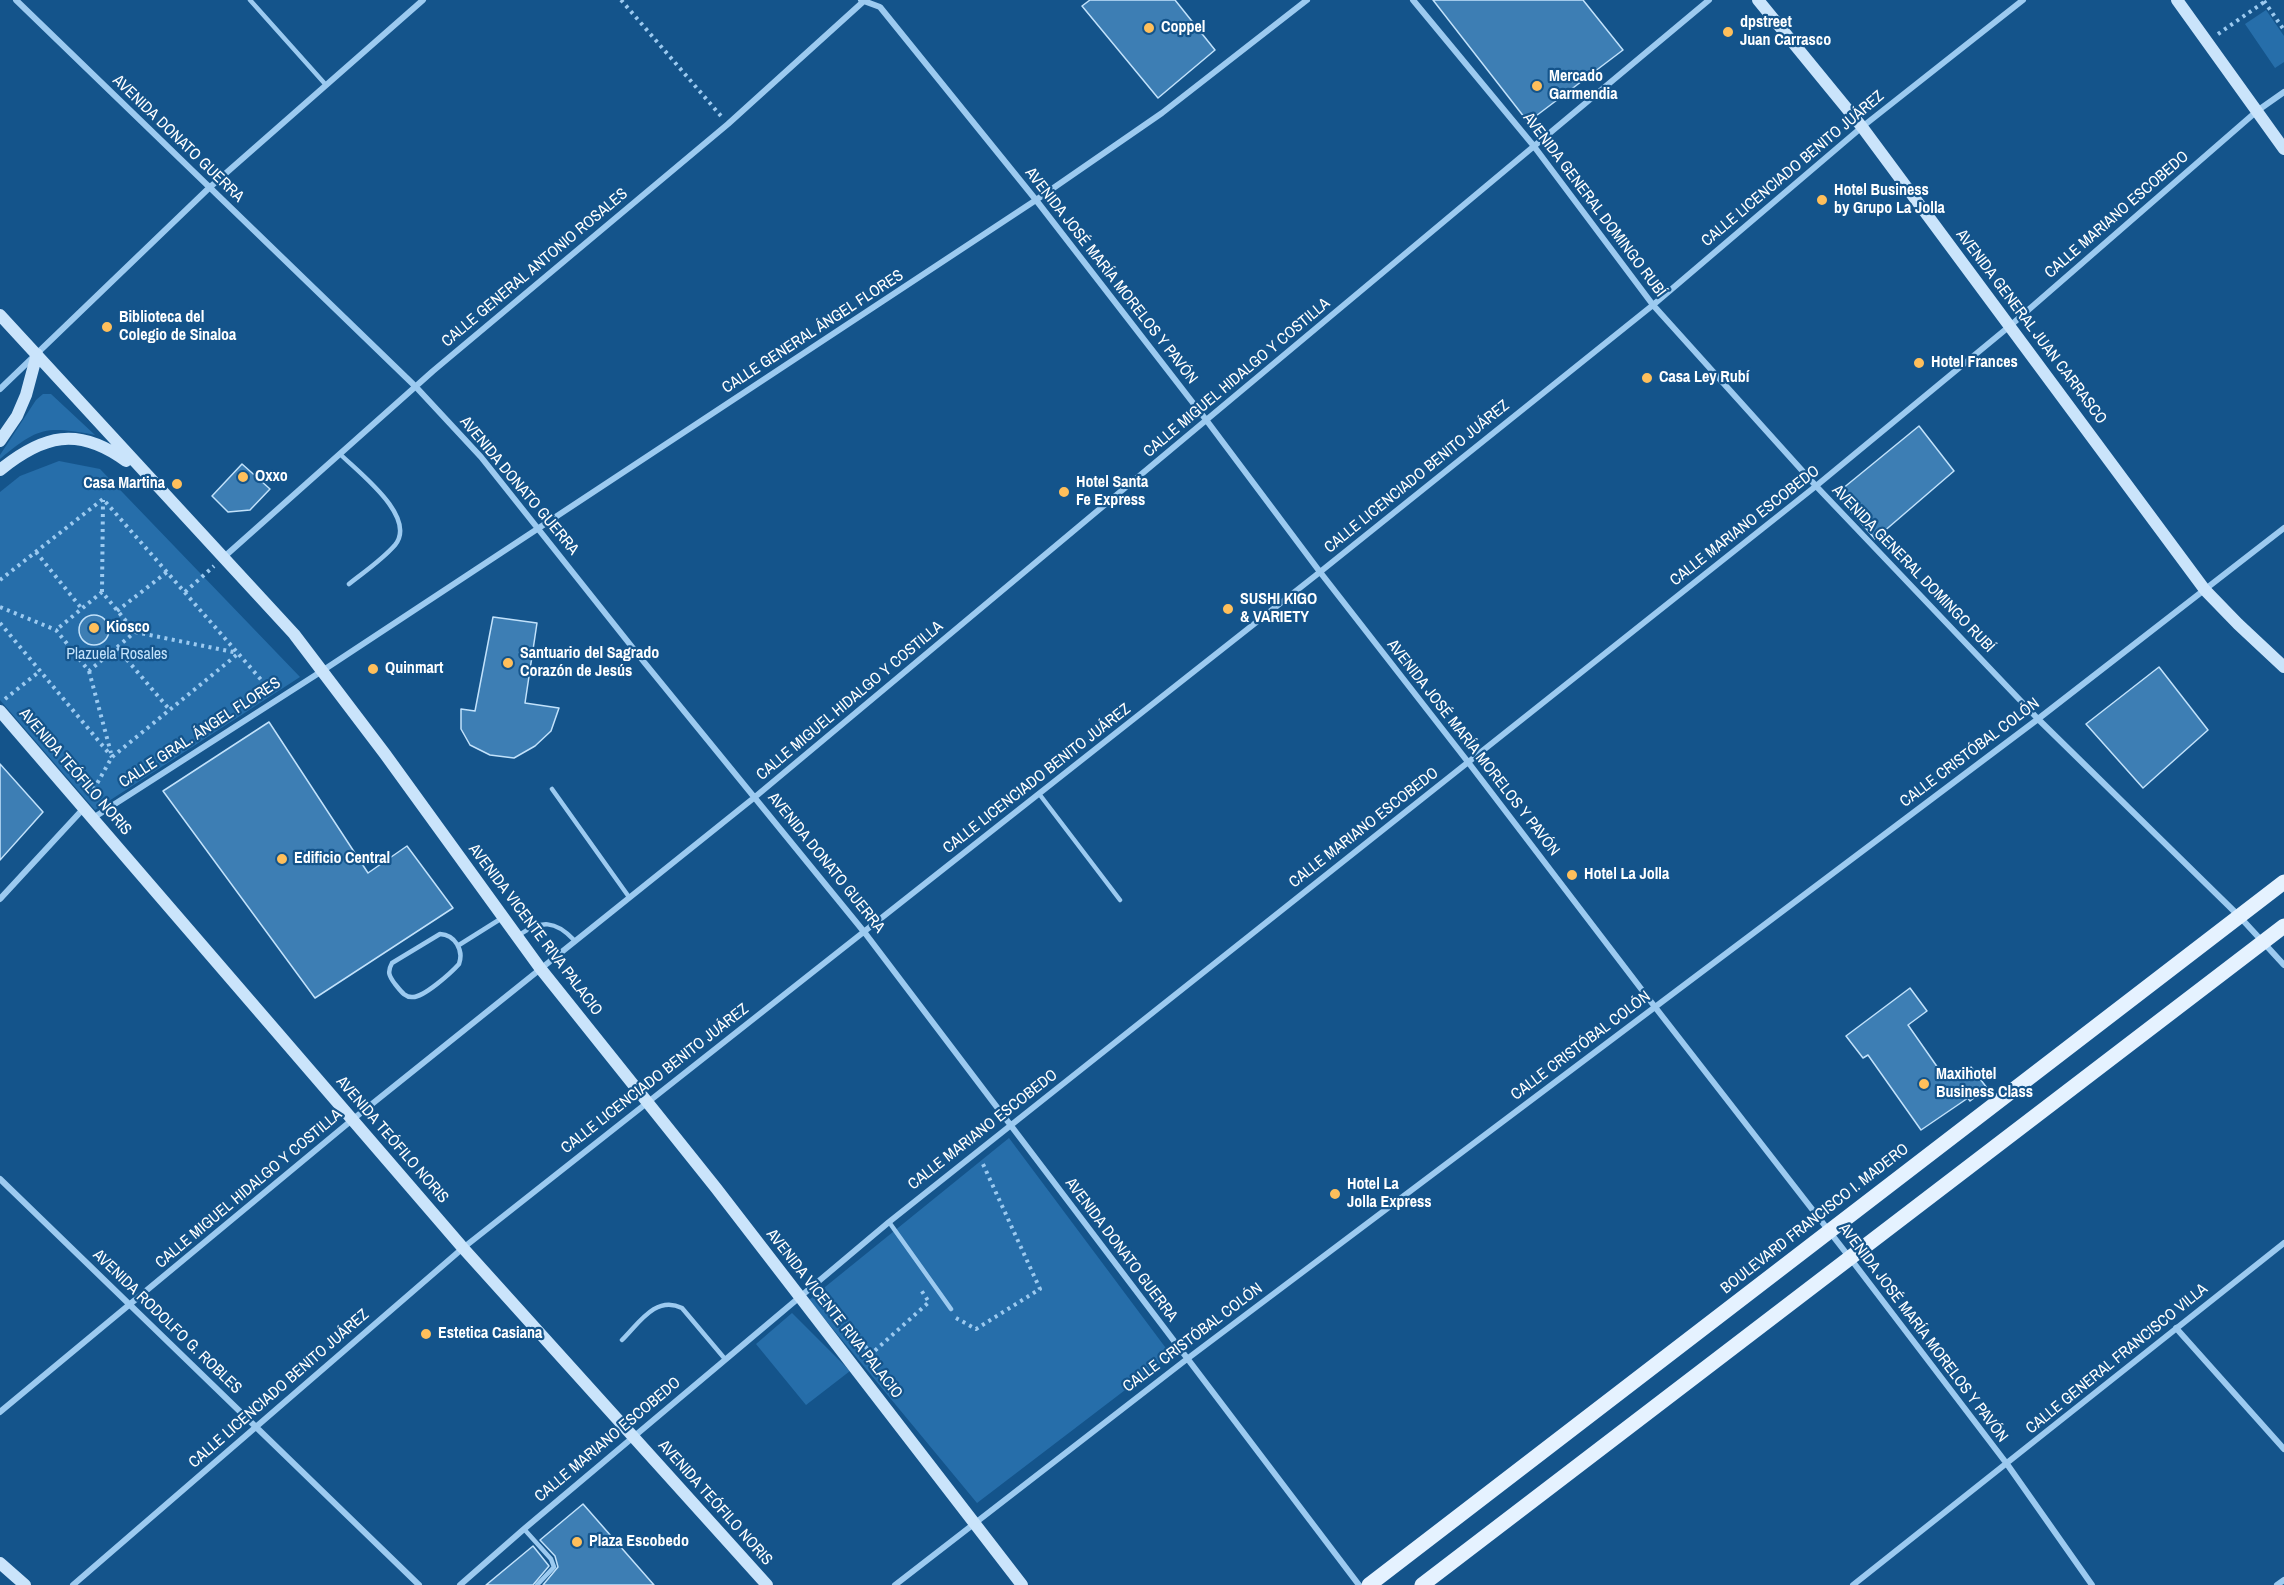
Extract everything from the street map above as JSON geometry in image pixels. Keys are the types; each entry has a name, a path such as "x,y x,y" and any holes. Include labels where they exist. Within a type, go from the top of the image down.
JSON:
{"main road":[{"name":"AVENIDA GENERAL JUAN CARRASCO","path":"1758,0 1862,127 2011,325 2205,590 2284,667"},
{"path":"2176,0 2284,148"},
{"name":"AVENIDA VICENTE RIVA PALACIO","path":"0,315 294,634 379,745 540,968 716,1188 1022,1585"},
{"path":"0,441 17,416 27,395 37,354"},
{"path":"0,470 33,446 45,441 80,439 100,444 129,463 153,483"},
{"name":"AVENIDA TEÓFILO NORIS","path":"0,711 463,1248 767,1585"},
{"name":"BOULEVARD FRANCISCO I. MADERO","path":"1369,1585 2284,882"},
{"path":"1422,1585 2284,926"},
{"path":"0,1563 25,1585"}],"street":[{"name":"AVENIDA DONATO GUERRA","path":"16,0 416,387 481,457 644,662 865,933 1359,1585"},
{"path":"0,389 209,188 423,0"},
{"name":"CALLE GENERAL ÁNGEL FLORES","path":"322,671 537,527 832,336 1036,200 1162,113 1307,0"},
{"name":"AVENIDA GENERAL DOMINGO RUBÍ","path":"1413,0 1533,146 1653,305 1816,486 2038,719 2240,916 2284,965"},
{"name":"CALLE MIGUEL HIDALGO Y COSTILLA","path":"0,1412 352,1120 755,797 1709,0"},
{"name":"CALLE LICENCIADO BENITO JUÁREZ","path":"73,1585 463,1248 1320,572 1653,305 1862,127 2023,0"},
{"name":"CALLE GENERAL ANTONIO ROSALES","path":"223,558 416,387 728,124 863,1"},
{"name":"AVENIDA JOSÉ MARÍA MORELOS Y PAVÓN","path":"863,1 880,7 1036,200 1850,1258 2007,1464 2092,1585"},
{"name":"CALLE MARIANO ESCOBEDO","path":"460,1585 889,1222 1816,486 2011,325 2257,111 2284,92"},
{"name":"CALLE CRISTÓBAL COLÓN","path":"895,1585 1187,1359 2038,719 2284,528"},
{"name":"CALLE GRAL. ÁNGEL FLORES","path":"93,818 322,671"},
{"path":"0,899 84,808"},
{"name":"AVENIDA RODOLFO G. ROBLES","path":"0,1179 419,1585"},
{"name":"CALLE GENERAL FRANCISCO VILLA","path":"1853,1585 2284,1243"},
{"path":"2176,1328 2284,1449"},
{"path":"2277,1585 2284,1580"}],"lane":[{"path":"250,0 326,85"},
{"path":"340,454 386,499 398,515 402,531 396,543 349,584"},
{"path":"552,789 629,897"},
{"path":"1040,795 1120,900"},
{"path":"459,945 502,917"},
{"path":"517,937 531,927 550,924 560,927 574,940"},
{"path":"440,934 448,935 459,945 461,957 459,964 420,995 412,998 404,994 389,976 388,969 392,963 440,934"},
{"path":"889,1222 949,1311"},
{"path":"622,1340 653,1309 664,1303 673,1303 682,1308 725,1359"},
{"path":"524,1529 551,1559 555,1567 537,1585"}],"path":[{"path":"621,0 728,124"},
{"path":"2208,42 2265,1 2284,30"},
{"path":"0,580 103,499"},
{"path":"103,499 277,699"},
{"path":"103,499 102,592 135,632 239,653"},
{"path":"36,552 82,609"},
{"path":"185,592 223,558"},
{"path":"117,611 167,572"},
{"path":"56,630 102,592"},
{"path":"0,607 56,630 89,671 112,757"},
{"path":"0,623 112,757"},
{"path":"89,671 135,632"},
{"path":"117,648 169,709"},
{"path":"84,808 112,757 239,653"},
{"path":"0,704 40,671"},
{"path":"949,1311 976,1329 1040,1289 977,1151"},
{"path":"817,1282 872,1354 929,1302"},
{"path":"917,1284 929,1302 938,1308"}],"green space":[{"path":"2266,10 2284,36 2284,62 2275,68 2245,24"},
{"path":"43,394 51,394 95,435 65,430 43,432 24,440 0,459 0,455 36,400"},
{"name":"Plazuela Rosales","path":"59,461 100,469 300,677 95,810 0,700 0,492 20,476"},
{"path":"1009,1138 1171,1355 977,1503 809,1300"},
{"path":"792,1313 850,1371 806,1405 756,1344"}],"building":[{"name":"Coppel","path":"1090,0 1175,0 1215,50 1158,98 1082,6"},
{"name":"Mercado Garmendia","path":"1433,0 1583,0 1623,50 1528,122"},
{"path":"1919,426 1954,471 1875,539 1836,494"},
{"name":"Oxxo","path":"242,464 270,489 250,510 228,512 212,496"},
{"name":"Kiosco","path":"94,615 100,616 108,624 108,636 100,644 94,645 88,644 80,636 79,630 80,624 88,616"},
{"name":"Santuario del Sagrado Corazón de Jesús","path":"493,617 537,623 525,703 559,708 551,731 535,746 514,758 490,755 470,745 461,729 461,709 475,711"},
{"path":"2159,667 2208,730 2143,788 2086,724"},
{"name":"Edificio Central","path":"269,722 368,873 407,846 453,908 315,998 163,791"},
{"path":"0,764 43,812 0,860"},
{"path":"1910,988 1927,1011 1908,1025 1945,1078 1952,1072 1956,1078 1971,1067 1987,1088 1970,1101 1968,1098 1921,1130 1868,1055 1863,1058 1846,1036"},
{"name":"Plaza Escobedo","path":"583,1504 654,1585 543,1585 558,1567 555,1556 540,1540"},
{"path":"533,1546 549,1566 533,1585 486,1585"}],"place":[{"name":"Coppel","path":"1149,28"},
{"name":"dpstreet Juan Carrasco","path":"1728,32"},
{"name":"Mercado Garmendia","path":"1537,86"},
{"name":"Hotel Business by Grupo La Jolla","path":"1822,200"},
{"name":"Biblioteca del Colegio de Sinaloa","path":"107,327"},
{"name":"Hotel Frances","path":"1919,363"},
{"name":"Casa Ley Rubí","path":"1647,378"},
{"name":"Oxxo","path":"243,477"},
{"name":"Casa Martina","path":"177,484"},
{"name":"Hotel Santa Fe Express","path":"1064,492"},
{"name":"SUSHI KIGO & VARIETY","path":"1228,609"},
{"name":"Kiosco","path":"94,628"},
{"name":"Santuario del Sagrado Corazón de Jesús","path":"508,663"},
{"name":"Quinmart","path":"373,669"},
{"name":"Edificio Central","path":"282,859"},
{"name":"Hotel La Jolla","path":"1572,875"},
{"name":"Maxihotel Business Class","path":"1924,1084"},
{"name":"Hotel La Jolla Express","path":"1335,1194"},
{"name":"Estetica Casiana","path":"426,1334"},
{"name":"Plaza Escobedo","path":"577,1542"}]}
